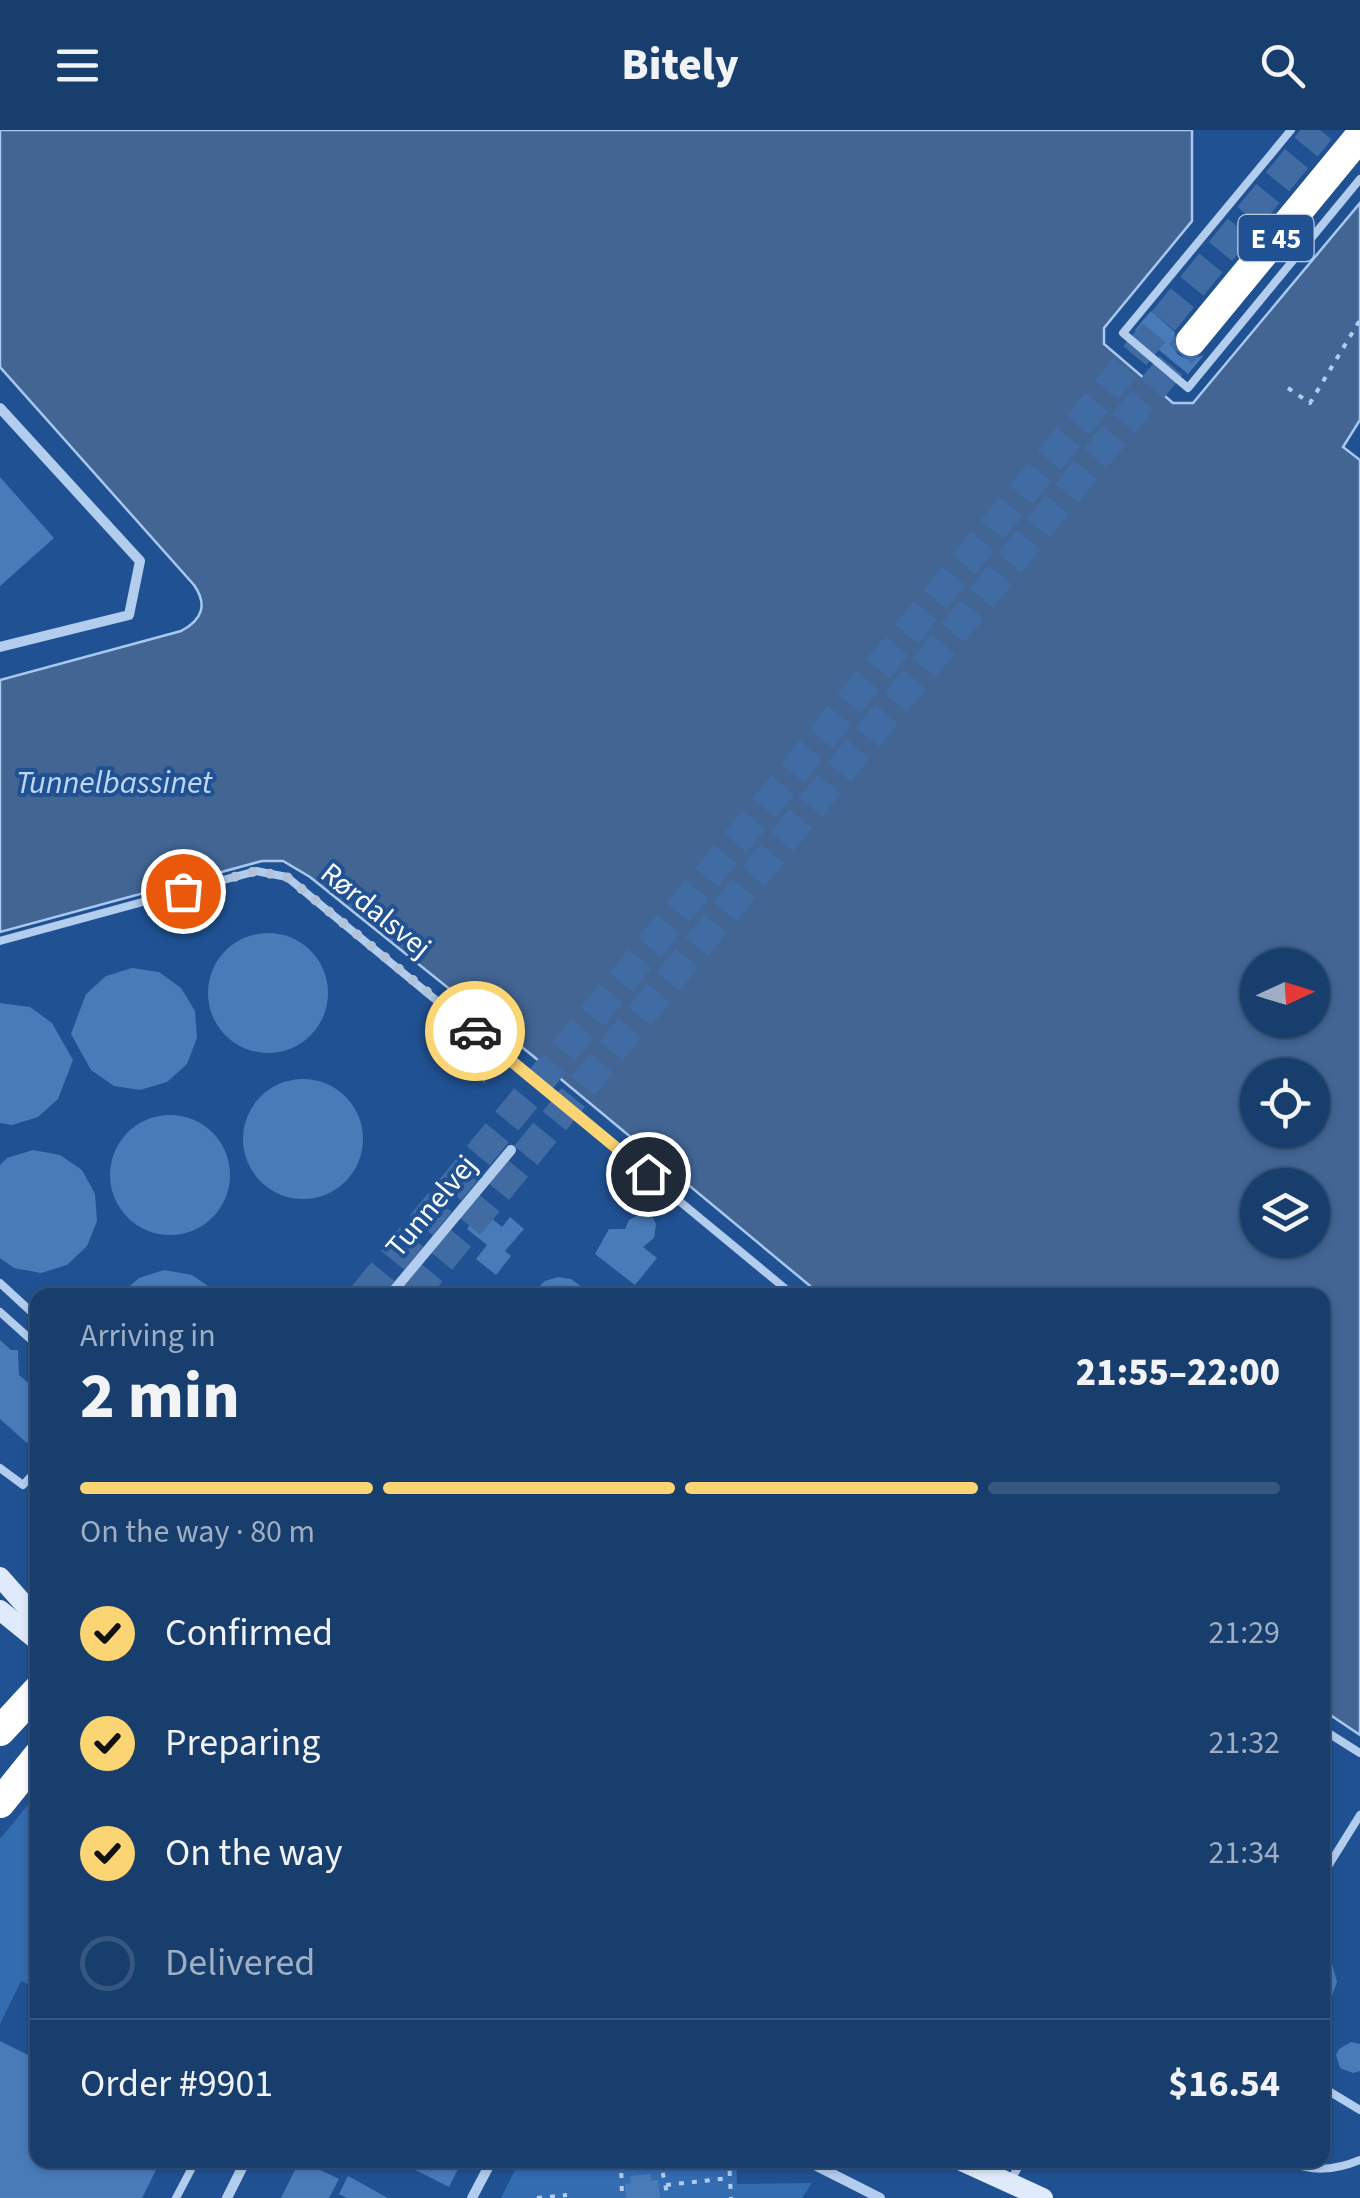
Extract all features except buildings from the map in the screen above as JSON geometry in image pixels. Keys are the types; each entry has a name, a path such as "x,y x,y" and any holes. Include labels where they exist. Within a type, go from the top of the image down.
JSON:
{"highway":[{"name":"E 45","path":"1191,341 1360,136"},
{"path":"0,1731 30,1699"},
{"path":"0,1803 30,1766"}],"street":[{"path":"0,408 140,562 129,615 0,647"},
{"name":"Tunnelvej","path":"396,1288 511,1150"},
{"path":"0,1577 19,1615"},
{"path":"227,2198 242,2168"},
{"path":"472,2198 488,2168"},
{"path":"821,2168 880,2198"},
{"path":"976,2168 1043,2198"}],"lane":[{"path":"1291,130 1123,333 1188,388 1360,179"},
{"name":"Rørdalsvej","path":"0,941 256,871 287,877 785,1288"},
{"path":"0,1283 30,1311"},
{"path":"0,1312 30,1339"},
{"path":"0,1332 10,1321"},
{"path":"0,1468 23,1486 30,1478"},
{"path":"1330,1734 1360,1752"},
{"path":"1330,1863 1360,1815"},
{"path":"1330,2092 1360,2110"},
{"path":"1313,2168 1345,2166 1360,2160"},
{"path":"176,2198 192,2168"},
{"path":"1009,2184 1018,2168"}],"path":[{"path":"1288,388 1310,403 1360,320"},
{"path":"621,2168 622,2198"},
{"path":"663,2168 668,2198"},
{"path":"729,2168 731,2198"},
{"path":"666,2184 730,2178"},
{"path":"537,2198 567,2195"}],"shaded area":[{"path":"30,1803 30,1985 21,1981 0,2024 0,1839"},
{"path":"516,2168 736,2168 737,2184 812,2183 802,2198 501,2198"}],"water":[{"name":"Tunnelbassinet","path":"0,130 1192,130 1192,221 1104,328 1104,344 1173,403 1193,403 1360,203 1360,420 1343,447 1360,460 1360,1735 1330,1715 1330,1288 813,1288 533,1056 310,877 283,861 262,861 0,932 0,680 181,631 201,611 198,592 0,367"}],"tunnel":[{"path":"370,1288 1320,130"},
{"path":"418,1288 1191,341"}],"way so far":[{"path":"183,891 256,871 287,877 475,1031"}],"route":[{"path":"475,1031 648,1174"}]}
